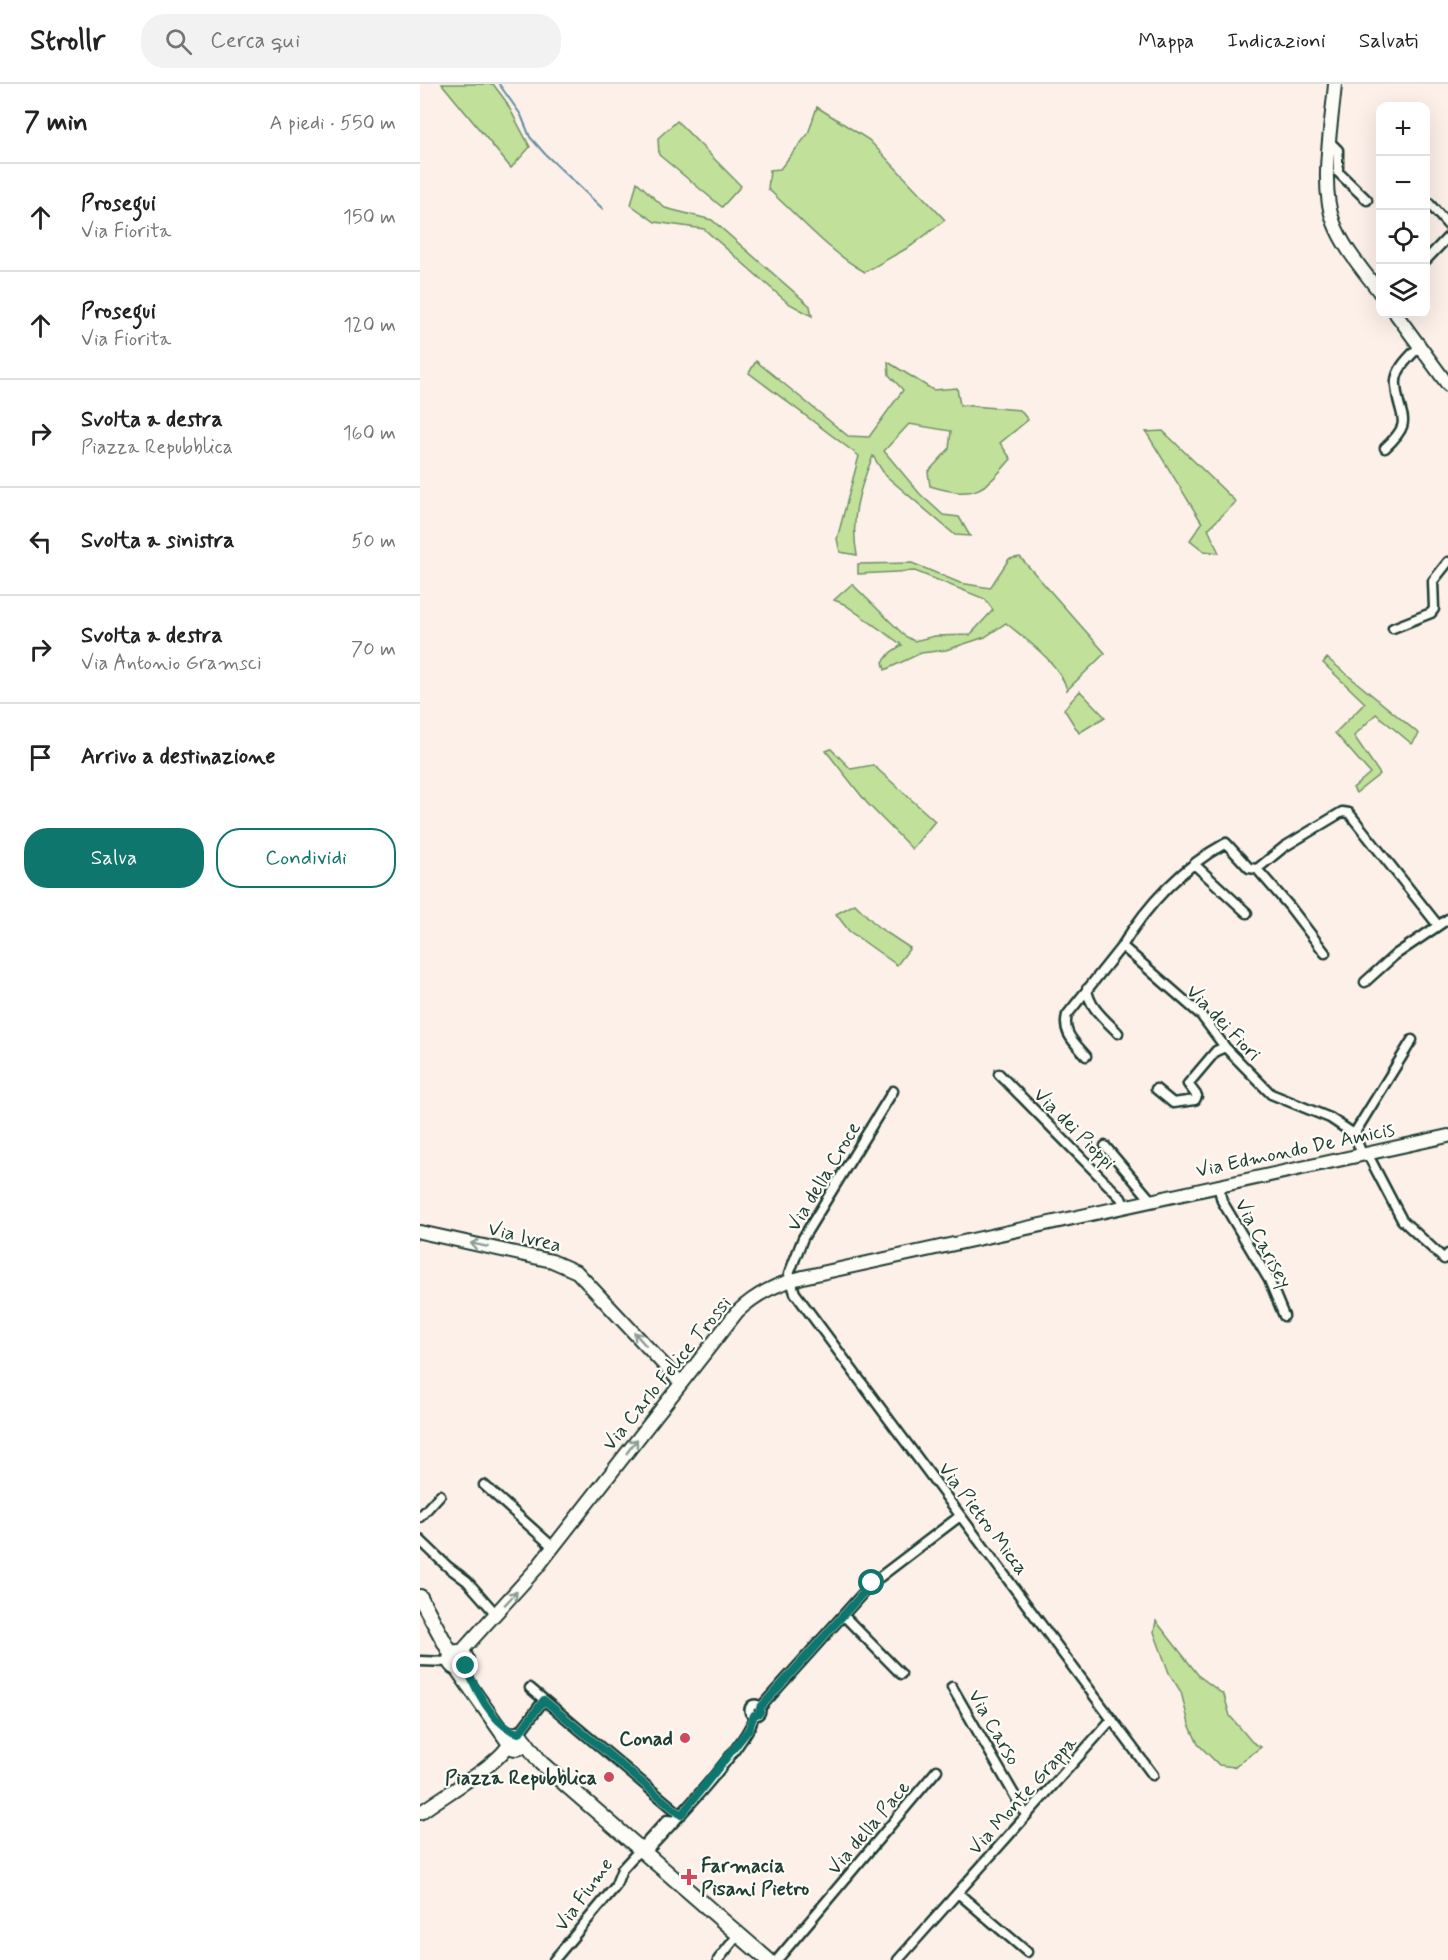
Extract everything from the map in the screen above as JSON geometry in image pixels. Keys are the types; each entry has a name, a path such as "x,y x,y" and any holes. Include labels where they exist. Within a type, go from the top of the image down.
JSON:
{"main road":[{"path":"420,1597 488,1716 768,1960"}],"street":[{"path":"1335,84 1328,185 1330,211 1335,225 1355,260 1376,288"},
{"path":"1330,143 1338,150 1338,172 1366,200"},
{"path":"1430,205 1448,225"},
{"path":"1430,255 1448,237"},
{"path":"1399,318 1448,385"},
{"path":"1385,448 1401,432 1404,424 1395,384 1397,375 1406,360 1420,346"},
{"path":"1393,628 1431,613 1434,609 1431,587 1433,581 1448,562"},
{"path":"1257,869 1284,847 1342,812 1349,813 1437,924"},
{"path":"1086,1056 1067,1034 1065,1024 1067,1016 1122,946 1144,913 1202,855 1226,843 1249,868 1257,869 1290,907 1324,953"},
{"path":"1194,864 1247,913"},
{"path":"1365,981 1437,924 1448,919"},
{"name":"Via dei Fiori","path":"1122,946 1201,1016 1225,1047 1271,1094 1317,1111 1354,1134"},
{"path":"1088,989 1088,999 1094,1008 1118,1033"},
{"path":"1412,1040 1354,1134 1402,1220 1444,1258 1448,1254"},
{"path":"1156,1089 1173,1103 1195,1100 1197,1096 1188,1084 1216,1051 1225,1047"},
{"name":"Via dei Pioppi","path":"999,1074 1121,1198 1124,1205"},
{"name":"Via della Croce","path":"789,1281 792,1265 803,1238 893,1090"},
{"name":"Via Edmondo De Amicis","path":"1051,1222 1448,1136"},
{"path":"1105,1146 1150,1199"},
{"name":"Via Carisey","path":"1218,1185 1222,1200 1269,1280 1284,1316"},
{"name":"Via Carlo Felice Trossi","path":"457,1659 553,1547 680,1382 750,1300 769,1288 789,1281 1051,1222"},
{"name":"Via Ivrea","path":"420,1232 552,1261 577,1272 680,1382"},
{"name":"Via Pietro Micca","path":"789,1281 795,1293 1153,1775"},
{"path":"484,1485 553,1547"},
{"path":"420,1517 440,1496"},
{"name":"Via Fiume","path":"554,1960 615,1887 622,1869 678,1818 749,1729 757,1712 872,1583 960,1516"},
{"path":"420,1540 467,1581 496,1614"},
{"path":"420,1554 429,1549"},
{"path":"844,1616 902,1674"},
{"path":"420,1661 457,1659"},
{"name":"Via Carso","path":"952,1687 1026,1815"},
{"path":"530,1689 678,1818"},
{"path":"420,1813 488,1766 492,1767 516,1741 544,1700"},
{"name":"Via Monte Grappa","path":"898,1960 1112,1720"},
{"name":"Via della Pace","path":"777,1960 937,1770"},
{"path":"958,1893 1026,1952"},
{"path":"718,1960 738,1935"}],"green space":[{"path":"442,84 493,84 505,100 530,147 511,168"},
{"path":"817,107 869,140 945,220 911,246 865,272 827,245 768,189 770,170 780,169 808,134"},
{"path":"677,121 741,186 722,207 659,155 658,138"},
{"path":"637,182 665,208 712,220 810,306 812,316 788,303 704,229 655,222 631,205"},
{"path":"756,361 848,436 869,437 903,390 889,375 888,362 933,390 957,388 960,405 1020,410 1028,420 1000,443 1011,459 984,486 967,492 930,486 928,472 949,449 951,431 909,424 884,451 920,494 943,515 959,517 970,536 955,535 885,475 873,456 857,504 855,542 857,555 840,552 837,539 859,456 749,373"},
{"path":"1163,431 1236,502 1208,529 1219,553 1204,551 1190,540 1202,523 1146,432"},
{"path":"1020,557 1105,653 1067,690 1050,661 1006,623 985,637 946,650 921,653 885,670 883,662 891,652 902,645 844,604 834,600 852,584 905,636 914,641 935,636 970,635 993,610 985,599 915,571 858,574 858,564 912,563 960,583 990,588 1009,559"},
{"path":"1327,658 1419,734 1412,744 1376,714 1354,736 1380,774 1356,793 1353,788 1370,773 1335,733 1365,703 1323,663"},
{"path":"1080,691 1105,717 1079,733 1064,709"},
{"path":"831,749 851,769 873,765 935,821 912,849 867,803 826,751"},
{"path":"855,904 878,927 910,948 897,965 849,931 836,914"},
{"path":"1156,1621 1199,1676 1224,1695 1230,1716 1252,1742 1261,1747 1234,1767 1219,1765 1198,1744 1189,1724 1181,1692 1169,1673 1154,1632"}],"waterway":[{"path":"499,84 521,115 530,137 603,209"}],"place":[{"name":"Conad","path":"685,1738"},
{"name":"Piazza Repubblica","path":"609,1777"},
{"name":"Farmacia Pisani Pietro","path":"689,1877"}],"route":[{"path":"466,1666 486,1703 508,1729 519,1733 544,1700 681,1815 749,1729 754,1721 754,1715 760,1713 760,1708 872,1583"}]}
